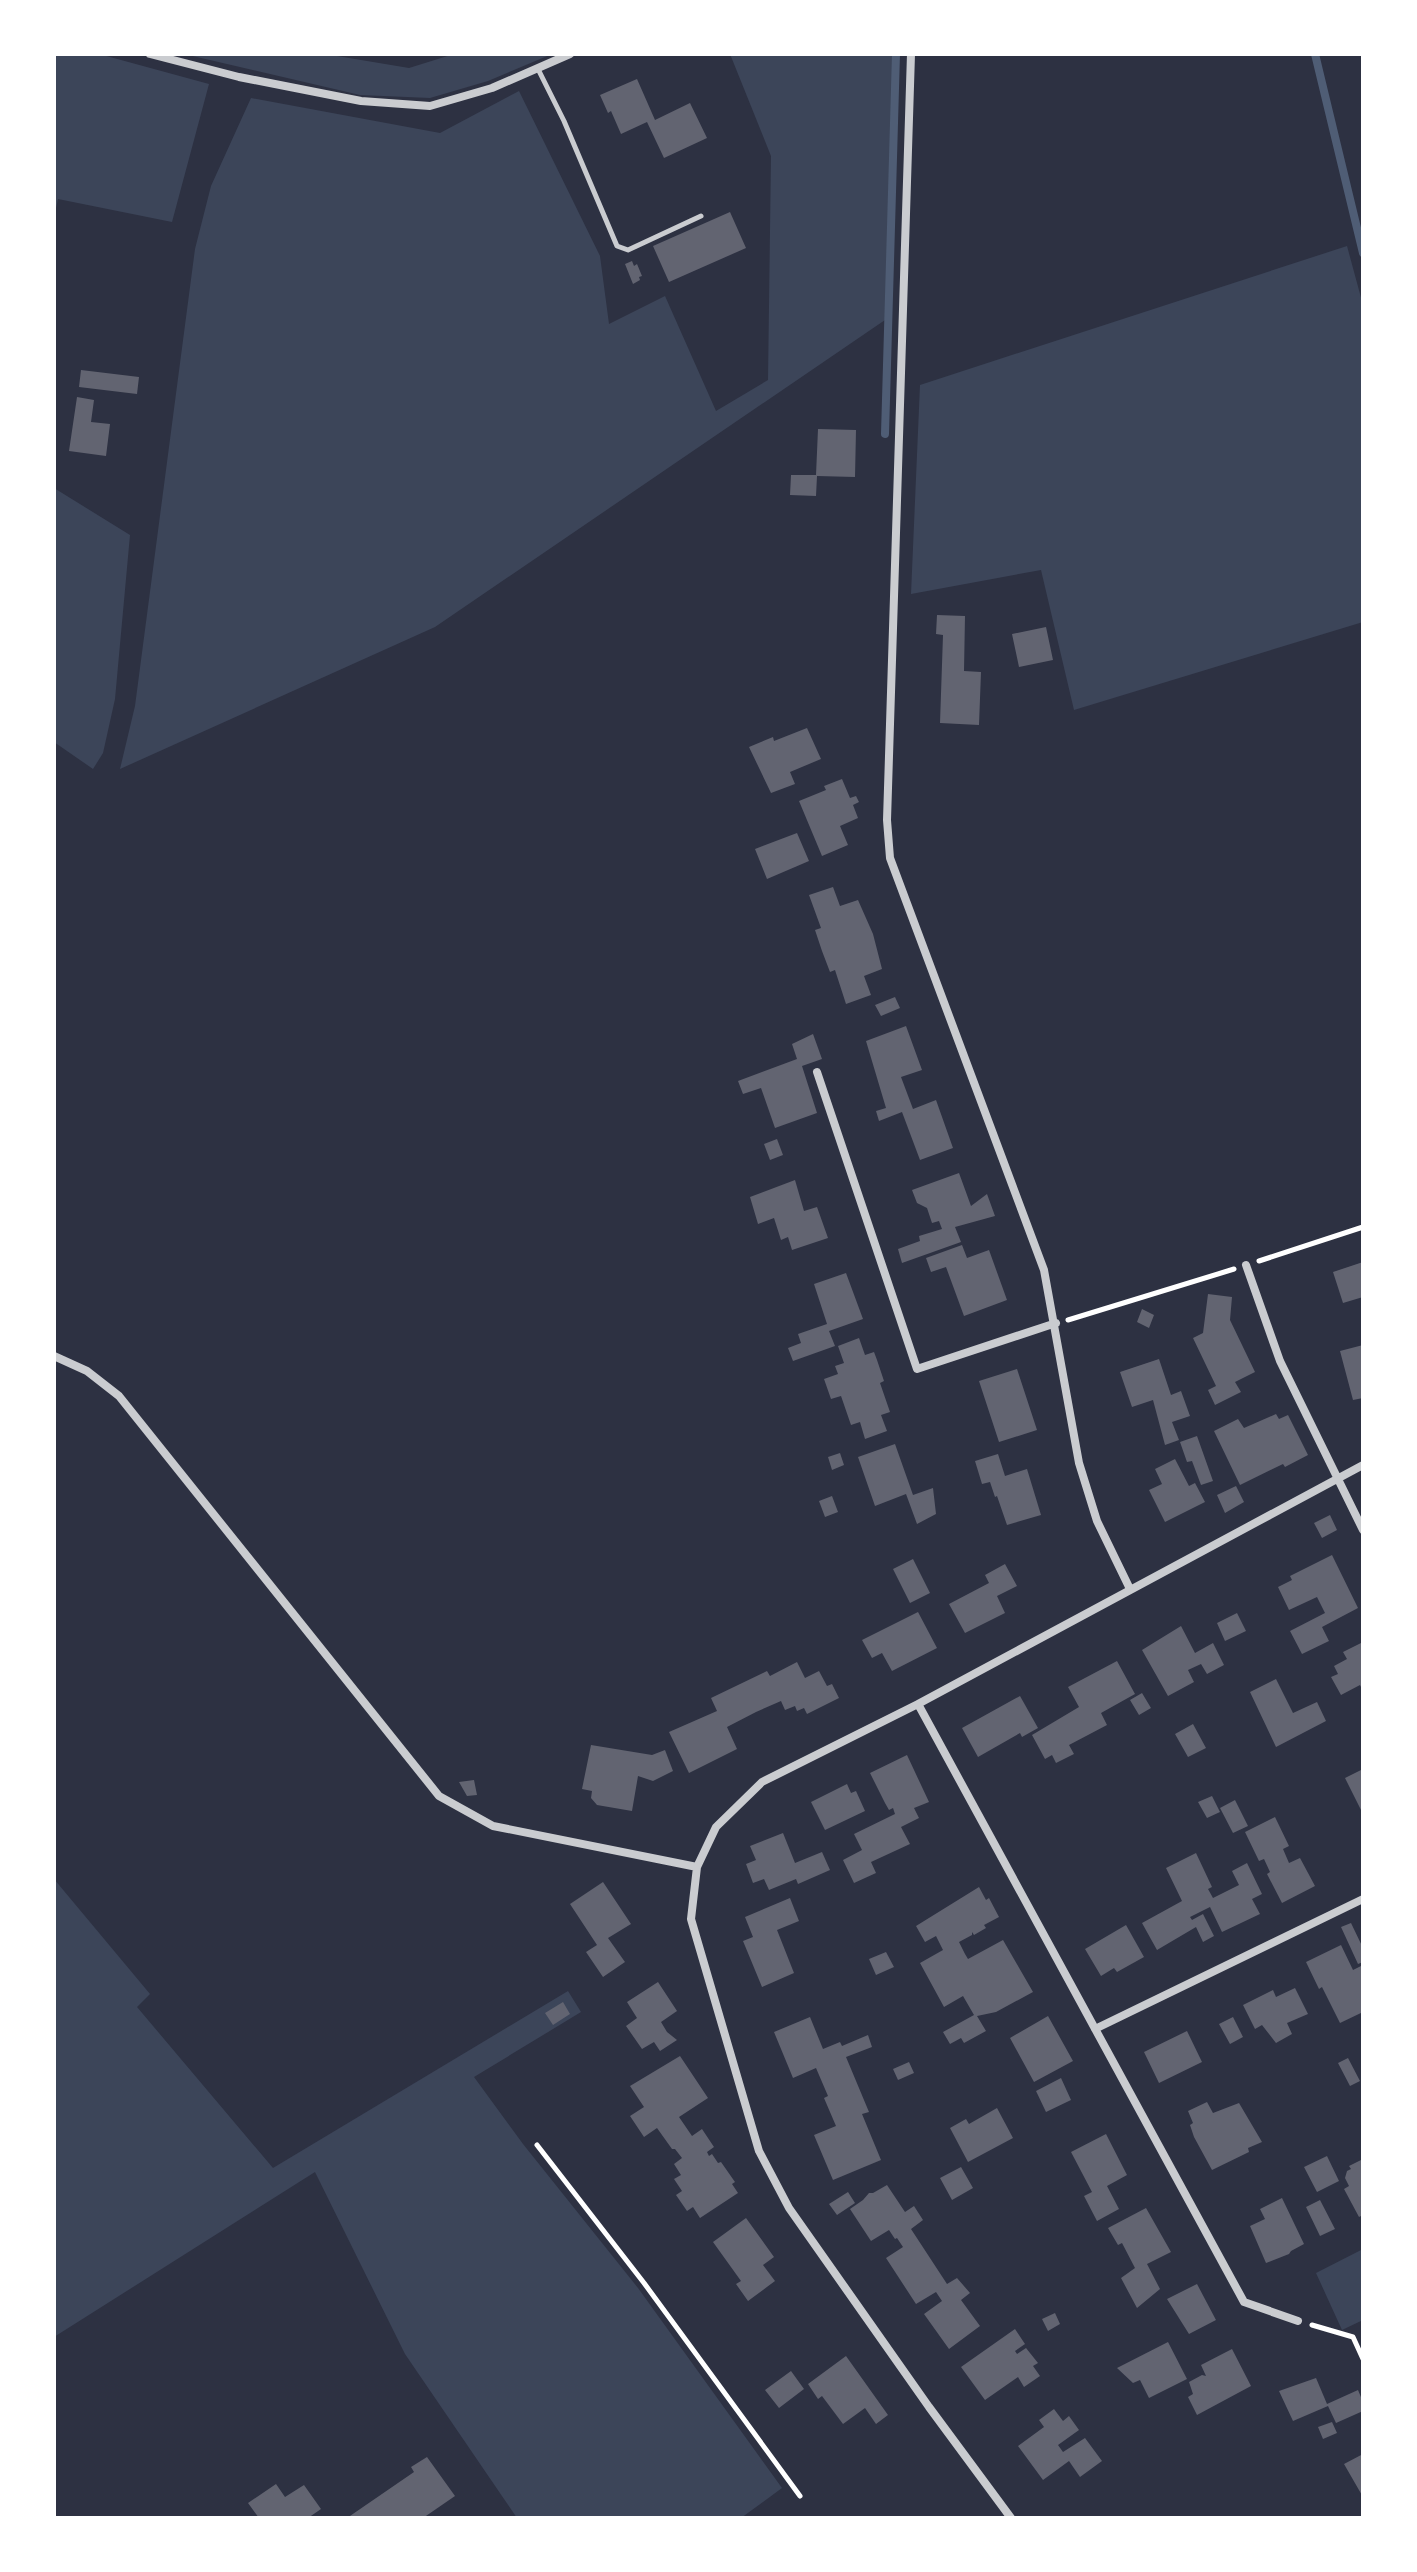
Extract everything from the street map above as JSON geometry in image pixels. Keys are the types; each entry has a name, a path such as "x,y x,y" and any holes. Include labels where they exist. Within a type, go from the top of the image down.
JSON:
{"street":[{"path":"150,54 239,77 345,98 430,106 492,88 570,54"},
{"path":"911,54 887,820 890,858 1044,1270 1079,1463 1097,1521 1130,1589"},
{"path":"817,1072 917,1369 1056,1323"},
{"path":"1246,1265 1280,1361 1363,1530"},
{"path":"54,1356 87,1371 119,1396 439,1796 493,1826 697,1867"},
{"path":"1011,2518 789,2208 759,2151 691,1919 697,1867 716,1827 762,1782 918,1704 1363,1465"},
{"path":"918,1704 1244,2302 1298,2321"},
{"path":"1095,2029 1363,1899"}],"lane":[{"path":"538,68 617,246 628,250 701,216"}],"path":[{"path":"1056,1323 1363,1227"},
{"path":"537,2145 644,2283 800,2496"},
{"path":"1298,2321 1353,2337 1363,2359"}],"shaded area":[{"path":"54,54 99,54 209,84 172,222 58,199 54,217"},
{"path":"184,54 325,54 409,68 454,54 552,54 488,81 430,98 360,95"},
{"path":"730,54 893,54 885,320 435,627 120,769 135,706 195,249 211,186 251,98 440,133 519,91 600,256 609,324 665,296 716,411 768,380 771,156"},
{"path":"1347,246 1363,305 1363,622 1074,710 1041,570 911,594 920,385"},
{"path":"54,488 130,535 115,699 103,753 93,769 54,742"},
{"path":"54,1879 150,1994 137,2007 273,2168 568,1991 581,2012 474,2077 523,2144 638,2288 782,2488 741,2518 517,2518 405,2354 315,2172 54,2337"},
{"path":"1363,2249 1363,2320 1342,2330 1316,2273"}],"building":[{"path":"637,79 655,120 690,103 707,138 664,158 647,122 621,134 600,95"},
{"path":"730,212 746,248 669,282 653,246"},
{"path":"632,261 634,266 637,264 642,276 633,284 625,264"},
{"path":"81,370 139,377 137,394 79,387"},
{"path":"77,397 94,400 91,422 110,424 106,456 69,451"},
{"path":"818,429 856,430 855,477 817,476 816,496 790,495 791,475 816,475"},
{"path":"937,615 965,616 964,671 981,672 979,725 940,723 943,635 936,634"},
{"path":"1046,627 1053,660 1019,667 1012,634"},
{"path":"807,728 821,759 790,772 795,784 771,793 749,747"},
{"path":"842,779 850,798 856,796 859,802 853,805 858,818 840,826 848,845 822,856 799,801 826,790 824,786"},
{"path":"797,833 809,861 767,879 755,849"},
{"path":"833,887 840,906 858,900 873,934 882,969 864,976 871,995 846,1004 835,970 830,972 822,951 815,930 821,928 809,895"},
{"path":"895,997 900,1008 881,1016 875,1005"},
{"path":"906,1026 922,1070 901,1077 913,1109 936,1100 953,1148 920,1160 902,1112 879,1121 876,1111 886,1108 866,1041"},
{"path":"813,1034 822,1059 802,1066 817,1113 775,1128 761,1088 743,1094 738,1081 797,1059 792,1044"},
{"path":"777,1139 783,1155 770,1160 764,1144"},
{"path":"959,1173 971,1206 987,1194 995,1216 955,1227 961,1242 902,1263 898,1249 920,1241 919,1236 942,1229 939,1221 932,1223 927,1208 917,1203 912,1190"},
{"path":"795,1180 804,1211 817,1207 828,1238 792,1250 788,1237 781,1240 774,1218 758,1224 750,1197"},
{"path":"962,1245 967,1258 989,1250 1007,1300 964,1316 946,1267 931,1272 926,1258"},
{"path":"1363,1262 1363,1297 1343,1303 1333,1272"},
{"path":"846,1273 863,1319 829,1331 835,1346 793,1361 788,1348 801,1343 798,1334 827,1324 814,1284"},
{"path":"1208,1294 1232,1297 1230,1320 1255,1372 1235,1382 1241,1392 1215,1405 1208,1390 1216,1386 1193,1338 1203,1333"},
{"path":"1142,1309 1154,1315 1149,1328 1137,1322"},
{"path":"859,1338 865,1355 874,1352 890,1412 881,1415 887,1431 865,1439 860,1422 851,1425 841,1396 831,1399 824,1379 838,1374 835,1366 844,1363 838,1346"},
{"path":"1363,1345 1363,1398 1353,1400 1340,1351"},
{"path":"1159,1359 1171,1395 1181,1391 1190,1416 1172,1422 1179,1440 1165,1445 1153,1400 1132,1407 1120,1372"},
{"path":"1017,1369 1037,1430 999,1442 979,1381"},
{"path":"1276,1414 1279,1419 1288,1415 1308,1455 1240,1485 1214,1431 1238,1419 1244,1428"},
{"path":"1197,1436 1213,1481 1201,1485 1192,1461 1187,1462 1180,1442"},
{"path":"895,1444 913,1495 933,1488 936,1514 917,1524 906,1494 875,1506 858,1457"},
{"path":"840,1453 844,1465 832,1470 828,1457"},
{"path":"998,1454 1005,1476 1027,1469 1041,1515 1007,1525 990,1482 982,1484 975,1461"},
{"path":"1175,1459 1189,1486 1195,1483 1205,1502 1165,1522 1149,1490 1162,1484 1155,1469"},
{"path":"1236,1486 1244,1502 1225,1513 1217,1495"},
{"path":"832,1496 838,1512 825,1517 819,1501"},
{"path":"1330,1515 1337,1530 1322,1538 1314,1523"},
{"path":"1332,1555 1358,1608 1322,1627 1329,1641 1302,1654 1290,1631 1325,1613 1317,1597 1289,1610 1278,1587 1292,1580 1290,1576"},
{"path":"913,1559 930,1593 910,1603 893,1569"},
{"path":"1005,1564 1017,1586 997,1596 1005,1613 965,1633 949,1604 989,1583 985,1575"},
{"path":"918,1612 937,1648 892,1671 882,1653 872,1658 862,1640"},
{"path":"1237,1613 1246,1631 1225,1641 1217,1623"},
{"path":"1181,1626 1195,1653 1213,1643 1224,1665 1207,1674 1201,1664 1188,1670 1194,1682 1168,1696 1142,1650"},
{"path":"1363,1642 1363,1691 1360,1685 1341,1695 1331,1677 1338,1674 1334,1666 1347,1659 1343,1652"},
{"path":"1117,1661 1135,1694 1101,1713 1107,1725 1069,1745 1074,1754 1056,1763 1052,1755 1045,1759 1032,1735 1079,1707 1068,1687"},
{"path":"797,1662 805,1678 819,1671 827,1686 832,1684 839,1698 807,1714 804,1708 797,1711 795,1706 785,1710 781,1701 756,1712 727,1727 737,1749 689,1773 669,1732 717,1711 711,1698 767,1671 770,1676"},
{"path":"1276,1679 1293,1713 1317,1702 1326,1721 1276,1747 1250,1692"},
{"path":"1142,1693 1151,1708 1139,1715 1130,1700"},
{"path":"1020,1696 1038,1728 1022,1737 1020,1733 978,1757 962,1728"},
{"path":"1193,1724 1206,1748 1188,1757 1175,1734"},
{"path":"591,1745 652,1755 665,1750 673,1771 653,1781 638,1776 632,1811 597,1805 591,1798 592,1791 582,1789"},
{"path":"907,1755 929,1802 914,1808 919,1818 901,1827 910,1844 871,1862 876,1873 854,1883 843,1860 862,1850 854,1834 895,1814 893,1808 889,1810 870,1773"},
{"path":"1363,1769 1363,1814 1345,1778"},
{"path":"474,1780 477,1795 467,1796 459,1782"},
{"path":"847,1784 851,1793 856,1791 865,1811 825,1830 811,1802"},
{"path":"1212,1796 1220,1812 1207,1818 1198,1802"},
{"path":"1235,1800 1248,1826 1233,1833 1220,1808"},
{"path":"1275,1817 1289,1846 1283,1849 1289,1863 1300,1858 1315,1886 1282,1903 1267,1874 1270,1872 1264,1859 1259,1861 1245,1832"},
{"path":"783,1833 795,1863 822,1852 830,1870 798,1884 796,1879 769,1890 764,1879 753,1883 746,1864 756,1860 750,1846"},
{"path":"1196,1853 1212,1887 1208,1889 1213,1898 1239,1885 1232,1871 1247,1863 1262,1894 1252,1899 1260,1914 1222,1932 1210,1907 1190,1917 1192,1920 1203,1914 1214,1936 1203,1942 1196,1927 1157,1950 1142,1923 1182,1901 1166,1868"},
{"path":"603,1882 631,1924 608,1938 625,1962 603,1977 586,1952 597,1945 570,1904"},
{"path":"979,1887 999,1917 984,1925 986,1928 974,1935 972,1932 959,1942 965,1954 968,1959 1003,1940 1033,1992 996,2012 977,2016 986,2031 964,2043 961,2038 950,2044 943,2032 974,2015 963,1996 944,2007 920,1963 943,1950 936,1936 925,1942 916,1926"},
{"path":"790,1898 799,1921 777,1930 794,1973 762,1987 743,1941 753,1937 745,1917"},
{"path":"1351,1923 1363,1948 1363,1962 1358,1964 1341,1927"},
{"path":"1126,1925 1144,1957 1117,1972 1114,1968 1101,1976 1085,1949"},
{"path":"1341,1945 1353,1970 1363,1965 1363,2012 1340,2023 1306,1962"},
{"path":"886,1952 894,1967 876,1975 869,1959"},
{"path":"658,1982 677,2011 661,2022 677,2040 660,2051 654,2042 642,2049 626,2026 637,2018 627,2002"},
{"path":"1295,1988 1308,2014 1287,2023 1292,2034 1276,2043 1262,2025 1255,2029 1243,2005 1273,1990 1276,1997"},
{"path":"563,2002 570,2014 553,2025 545,2013"},
{"path":"1048,2016 1073,2061 1034,2082 1010,2038"},
{"path":"810,2017 823,2049 840,2042 842,2046 868,2035 872,2047 846,2057 869,2112 862,2114 881,2160 833,2180 814,2135 836,2126 824,2098 828,2096 816,2068 793,2078 774,2032"},
{"path":"1233,2017 1243,2037 1230,2044 1219,2024"},
{"path":"1187,2031 1202,2062 1159,2083 1144,2052"},
{"path":"680,2056 708,2098 679,2117 692,2136 702,2129 714,2147 707,2152 709,2156 712,2154 718,2163 721,2162 735,2182 732,2184 738,2193 700,2218 693,2207 687,2211 676,2195 682,2191 674,2179 681,2175 674,2164 682,2158 657,2128 644,2137 630,2116 644,2107 630,2086"},
{"path":"1348,2058 1360,2081 1350,2086 1338,2063"},
{"path":"909,2062 914,2073 898,2080 893,2069"},
{"path":"1061,2078 1071,2100 1046,2112 1036,2091"},
{"path":"1207,2102 1213,2113 1239,2103 1262,2142 1212,2170 1194,2137 1188,2111"},
{"path":"997,2108 1013,2138 968,2162 950,2128 966,2119 969,2124"},
{"path":"1106,2134 1127,2175 1107,2186 1119,2209 1097,2221 1084,2196 1092,2192 1071,2152"},
{"path":"1327,2156 1339,2181 1317,2192 1304,2167"},
{"path":"1363,2159 1363,2215 1359,2217 1344,2189 1349,2186 1345,2178 1351,2169 1349,2166"},
{"path":"961,2167 973,2188 952,2200 940,2178"},
{"path":"887,2185 905,2212 914,2206 923,2220 911,2229 947,2284 957,2278 970,2293 961,2300 980,2326 949,2349 924,2314 942,2301 936,2292 916,2304 886,2258 903,2247 897,2238 889,2230 871,2241 850,2209 869,2193"},
{"path":"848,2192 855,2203 837,2215 829,2204"},
{"path":"1282,2198 1304,2244 1266,2263 1250,2226 1265,2219 1260,2209"},
{"path":"1320,2200 1335,2229 1320,2236 1306,2207"},
{"path":"1146,2208 1171,2252 1147,2264 1160,2289 1137,2308 1121,2278 1135,2268 1122,2243 1118,2245 1108,2228"},
{"path":"746,2218 774,2257 763,2265 775,2281 748,2301 736,2284 741,2281 713,2242"},
{"path":"1197,2284 1216,2320 1189,2334 1167,2299"},
{"path":"1055,2313 1060,2324 1048,2331 1042,2319"},
{"path":"1015,2329 1025,2344 1015,2351 1017,2354 1026,2348 1038,2363 1033,2366 1040,2376 1024,2387 1018,2377 985,2400 961,2367"},
{"path":"1168,2342 1187,2379 1149,2398 1140,2380 1133,2383 1117,2368"},
{"path":"1232,2349 1251,2386 1197,2415 1188,2397 1193,2394 1189,2382 1206,2376 1201,2365"},
{"path":"846,2356 888,2415 876,2424 865,2408 843,2424 822,2396 818,2399 808,2384"},
{"path":"791,2371 804,2389 779,2408 765,2390"},
{"path":"1316,2378 1327,2404 1358,2390 1363,2411 1336,2423 1328,2406 1293,2421 1279,2391"},
{"path":"1054,2409 1063,2421 1069,2416 1079,2430 1058,2445 1063,2452 1085,2438 1102,2461 1080,2477 1069,2461 1043,2480 1018,2446 1044,2427 1039,2420"},
{"path":"1332,2422 1337,2433 1323,2439 1318,2427"},
{"path":"1363,2454 1363,2497 1344,2464"},
{"path":"427,2457 455,2496 423,2518 347,2518 414,2472 411,2467"},
{"path":"276,2484 285,2497 304,2485 321,2509 308,2518 259,2518 248,2503"}],"waterway":[{"path":"885,434 896,54"},
{"path":"1315,54 1363,253"}]}
